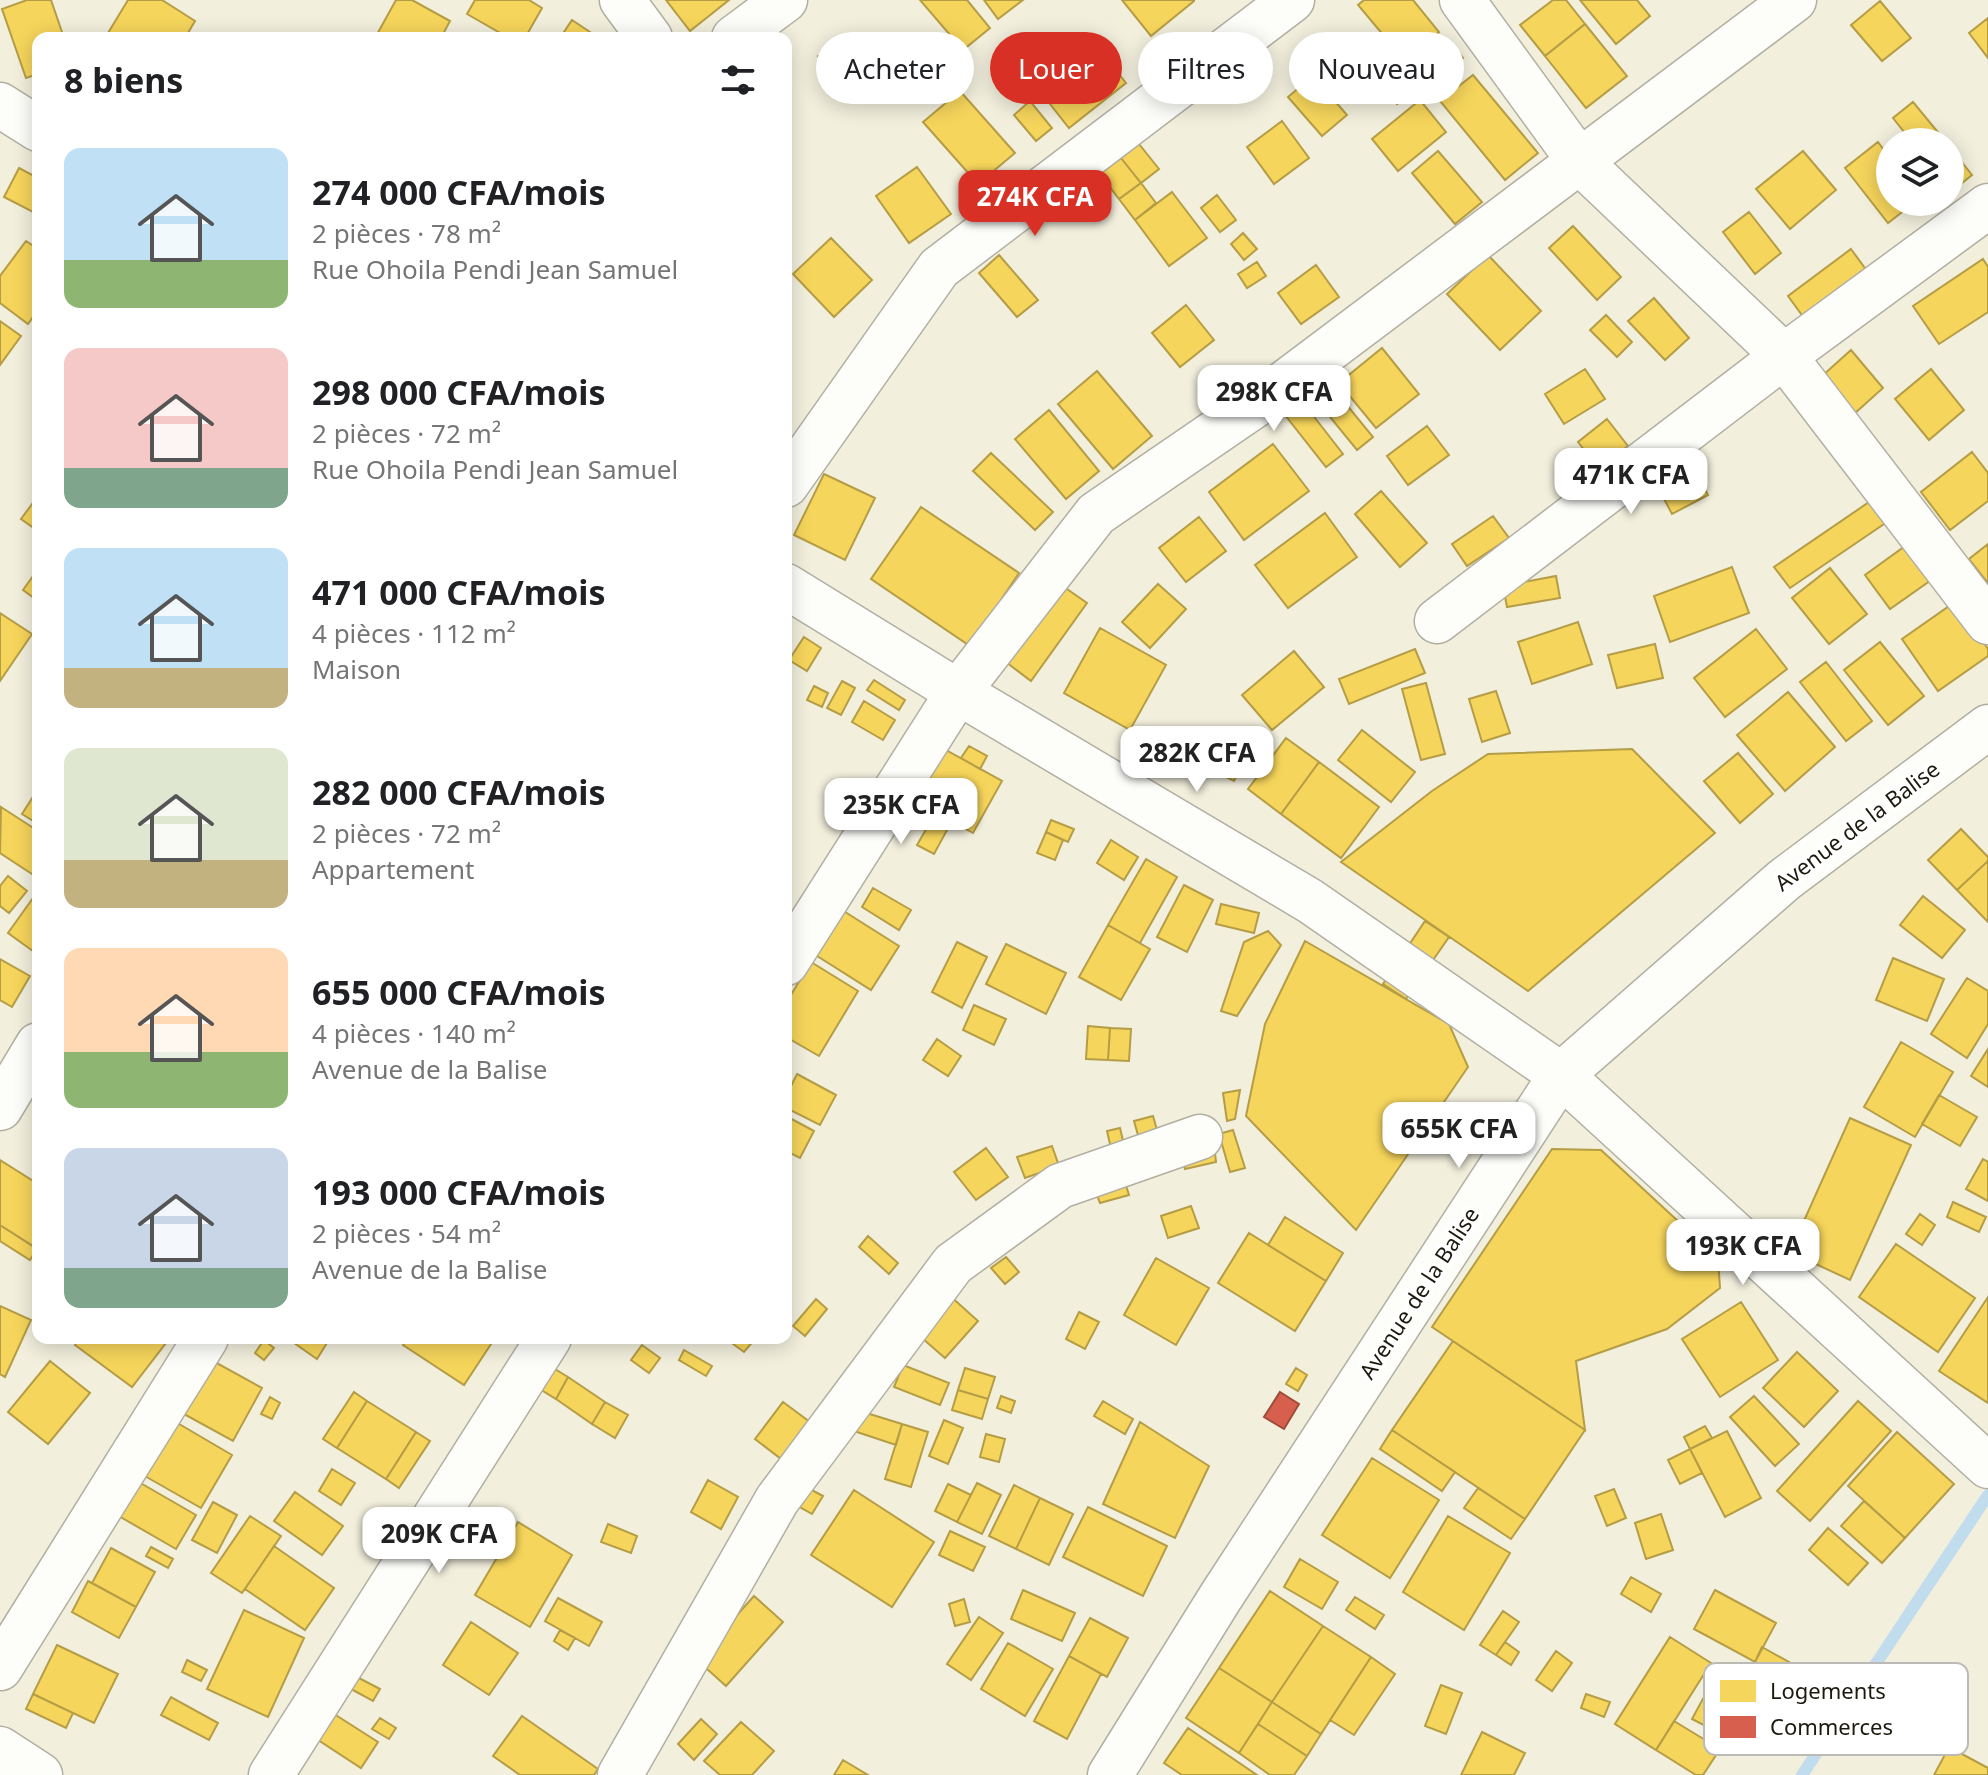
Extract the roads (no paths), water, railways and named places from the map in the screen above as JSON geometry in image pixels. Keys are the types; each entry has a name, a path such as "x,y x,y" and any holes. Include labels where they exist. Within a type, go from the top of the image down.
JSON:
{"street":[{"path":"622,0 646,32"},
{"path":"742,32 785,0"},
{"path":"792,476 939,268 1292,0"},
{"path":"1462,0 1580,162 1784,356 1988,622"},
{"path":"792,954 958,692 1096,514 1258,403 1794,0"},
{"path":"0,105 32,125"},
{"path":"1437,621 1784,356 1988,206"},
{"path":"792,590 1310,901 1561,1075 1979,1458"},
{"name":"Avenue de la Balise","path":"1110,1775 1229,1585 1561,1075 1784,880 1988,727"},
{"path":"0,1108 32,1055"},
{"path":"620,1775 777,1500 953,1264 1060,1186 1200,1137"},
{"path":"0,1668 202,1344"},
{"path":"271,1775 545,1344"},
{"path":"0,1749 40,1775"}],"waterway":[{"path":"1876,1663 1988,1495"},
{"path":"1802,1775 1815,1755"}]}
